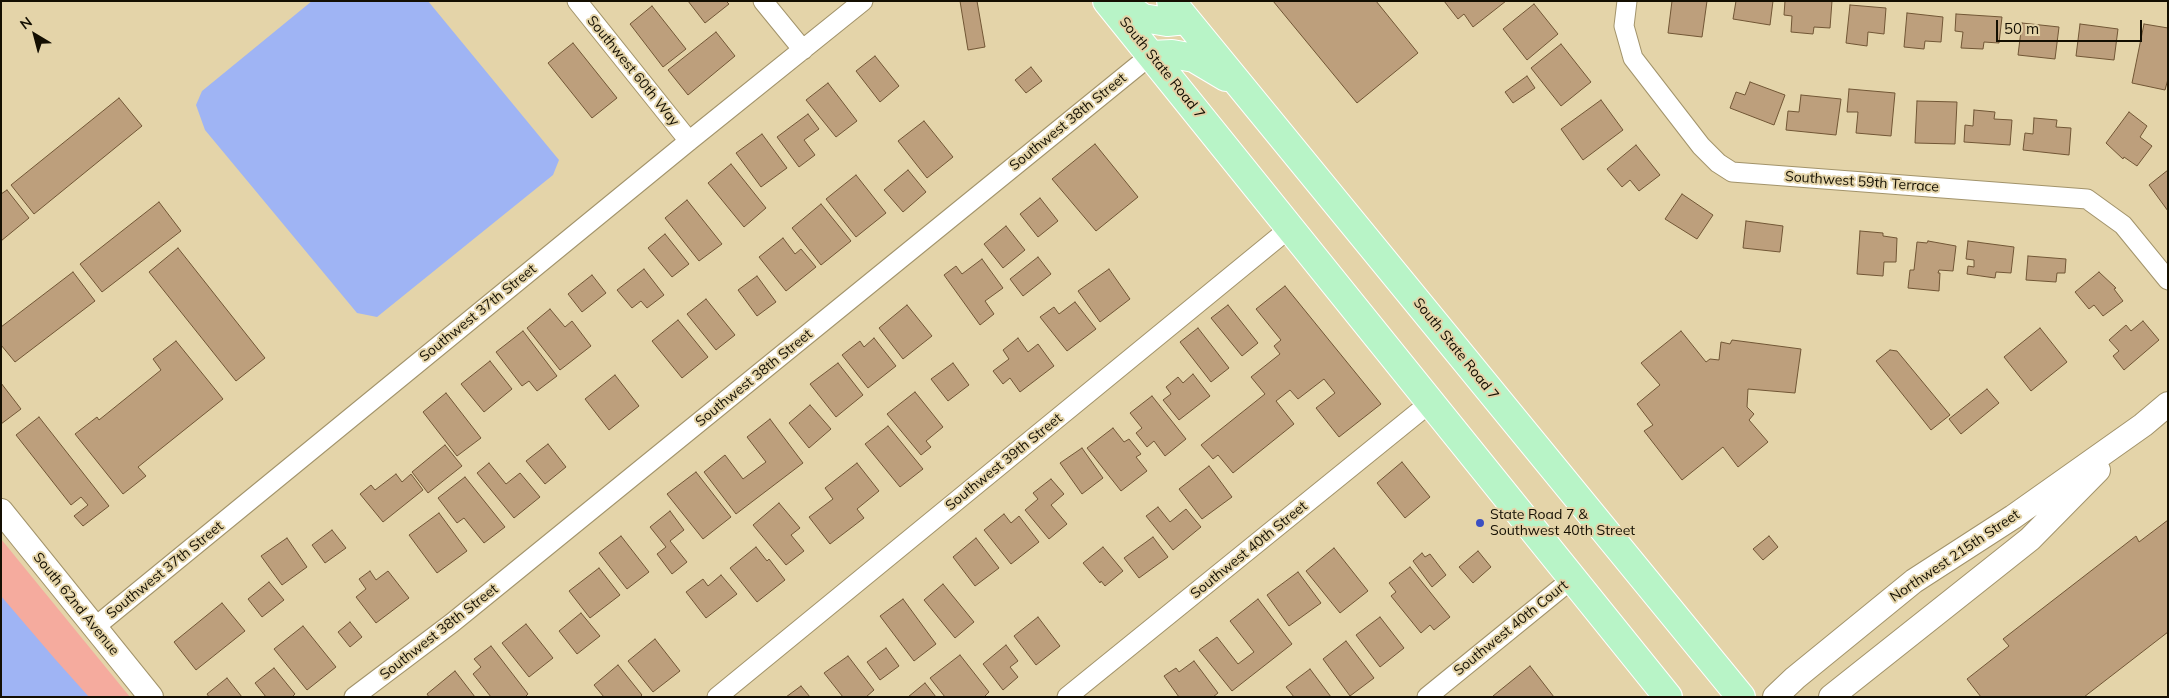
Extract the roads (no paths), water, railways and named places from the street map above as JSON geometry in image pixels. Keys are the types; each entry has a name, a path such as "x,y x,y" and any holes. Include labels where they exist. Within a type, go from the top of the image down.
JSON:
{"main road":[{"name":"South State Road 7","path":"1107,1 1668,697"},
{"path":"1118,1 1144,18 1167,22 1178,11"},
{"name":"South State Road 7","path":"1178,11 1741,697"},
{"path":"1151,55 1172,54 1194,58 1240,85"}],"street":[{"name":"Southwest 60th Way","path":"577,1 689,141"},
{"path":"763,1 803,50"},
{"name":"Southwest 37th Street","path":"95,627 863,1"},
{"name":"Southwest 59th Terrace","path":"1627,1 1624,26 1632,58 1701,146 1718,163 1732,172 2087,199 2123,225 2168,280"},
{"name":"Southwest 38th Street","path":"354,697 452,624 1151,55"},
{"name":"Southwest 39th Street","path":"717,697 1291,227"},
{"name":"Southwest 40th Street","path":"1066,697 1431,402"},
{"name":"Northwest 215th Street","path":"1775,697 1794,678 1914,581 2013,517 2142,425 2168,404"},
{"name":"Northwest 215th Street","path":"1831,697 2030,539 2142,425"},
{"name":"South 62nd Avenue","path":"1,511 151,697"},
{"name":"Southwest 40th Court","path":"1427,697 1572,579"}],"water":[{"path":"312,1 428,1 559,160 553,175 377,317 357,313 205,130 196,105 202,91"},
{"path":"1,596 55,659 89,697 1,697"}],"place":[{"name":"State Road 7 & Southwest 40th Street","path":"1480,523"}]}
